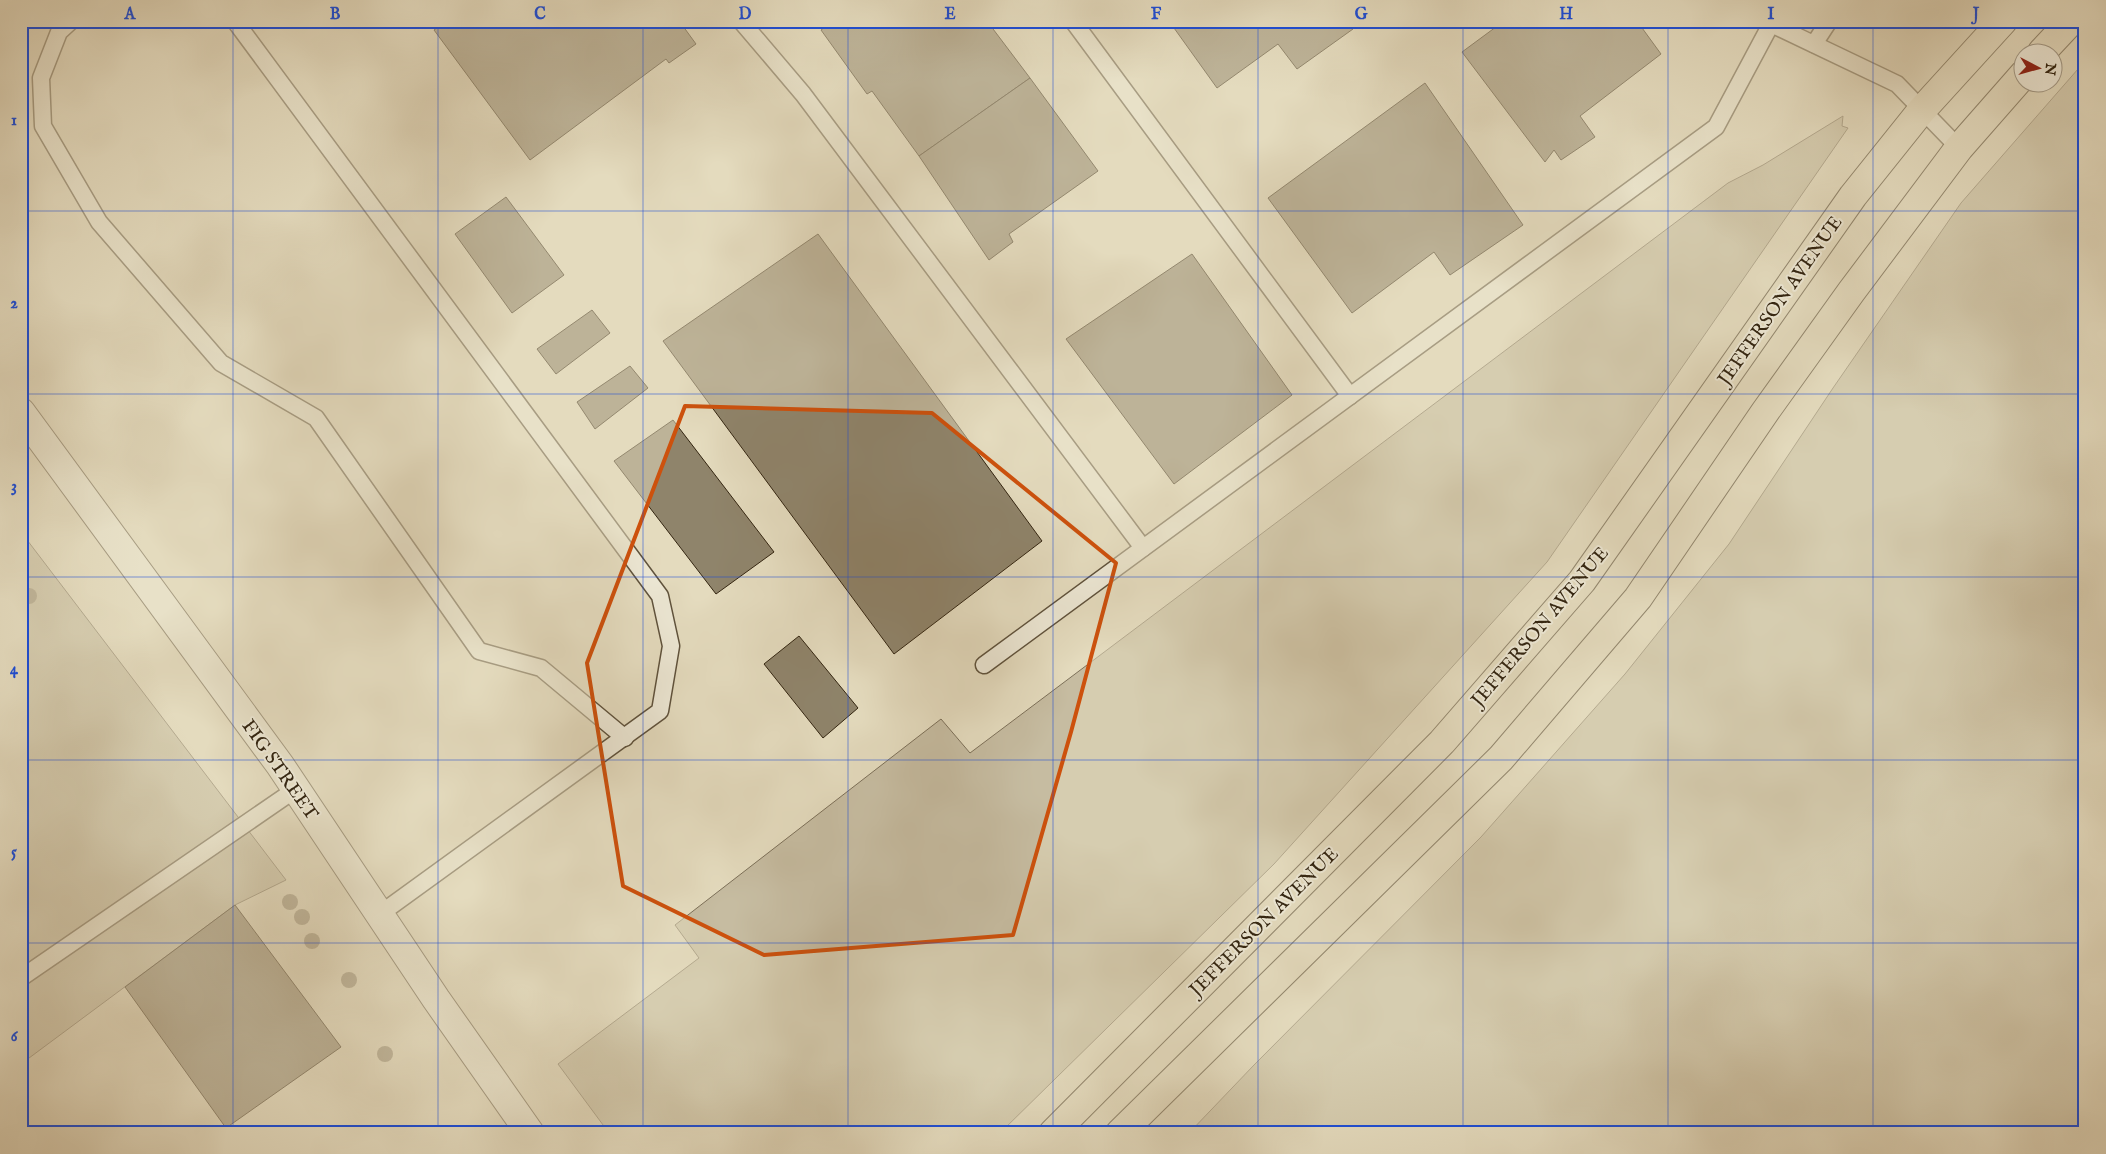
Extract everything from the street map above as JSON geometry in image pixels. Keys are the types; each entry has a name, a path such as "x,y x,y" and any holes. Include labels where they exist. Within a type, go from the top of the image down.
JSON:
{"main road":[{"name":"JEFFERSON AVENUE","path":"1053,1133 1442,742 1582,582 1792,280 1853,196 1921,110 2003,21"},
{"path":"2051,42 2071,21"},
{"path":"1120,1133 1502,758 1638,598 1765,412 1959,148 2014,85"}],"street":[{"name":"FIG STREET","path":"21,412 296,789 436,999 530,1133"}],"lane":[{"path":"71,21 59,32 42,78 43,126 99,222 221,363 316,418 479,652 541,668 625,738"},
{"path":"236,21 660,596 671,646 660,711 380,914"},
{"path":"741,21 803,94 1143,548"},
{"path":"1073,21 1350,396"},
{"path":"1814,44 1830,21"},
{"path":"984,665 1716,126 1768,23 1897,84 1959,148"},
{"path":"21,978 296,789"}],"highlighted area":[{"path":"685,406 932,413 1116,563 1071,732 1013,935 764,955 623,886 587,663"}],"shaded area":[{"path":"2085,61 2085,1133 1189,1133 1481,837 1625,674 1729,544 1833,388 1961,203 2058,92 2064,92 2064,85"},
{"path":"1843,116 1842,126 1848,128 1547,562 1274,864 1000,1133 609,1133 558,1064 699,958 675,925 941,719 970,753 1728,183 1763,165"},
{"path":"21,532 286,880 235,905 21,1064"}],"building":[{"path":"446,21 669,21 673,28 680,22 696,44 669,63 666,59 530,160 434,30"},
{"path":"833,21 987,21 1030,78 919,156 872,91 867,94 821,30"},
{"path":"1169,21 1347,21 1353,29 1297,69 1278,44 1217,88"},
{"path":"1504,21 1637,21 1661,54 1580,116 1595,137 1561,160 1554,150 1545,162 1462,52"},
{"path":"1030,78 1098,171 1009,234 1013,242 989,260 919,156"},
{"path":"1425,83 1523,225 1450,275 1434,252 1352,313 1268,198"},
{"path":"506,197 564,275 512,313 455,234"},
{"path":"818,234 1042,541 894,654 663,341"},
{"path":"1192,254 1292,395 1174,484 1066,339"},
{"path":"592,310 610,333 556,374 537,349"},
{"path":"630,366 648,388 595,429 577,402"},
{"path":"673,420 774,552 716,594 614,461"},
{"path":"799,636 858,708 823,738 764,664"},
{"path":"235,905 341,1047 226,1128 125,987"}]}
